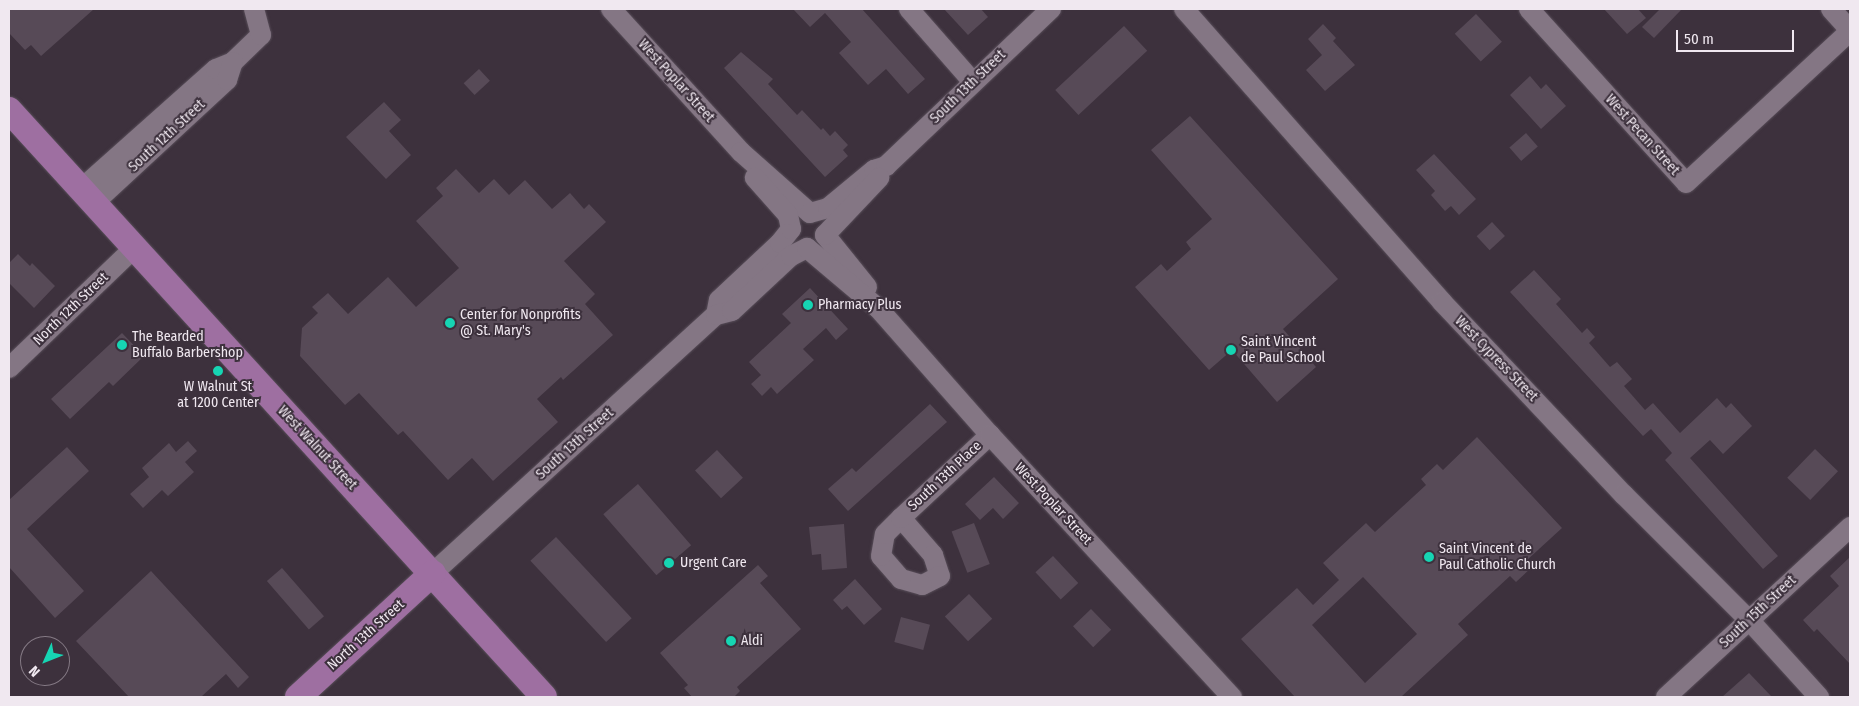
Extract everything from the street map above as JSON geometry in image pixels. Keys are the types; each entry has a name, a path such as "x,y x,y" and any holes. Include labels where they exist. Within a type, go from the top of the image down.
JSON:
{"main road":[{"name":"West Walnut Street","path":"9,110 133,249 544,697"},
{"name":"North 13th Street","path":"298,697 433,574"}],"street":[{"name":"South 12th Street","path":"87,197 216,69 233,62 261,35 254,9"},
{"name":"West Poplar Street","path":"611,9 741,152 810,213"},
{"path":"909,9 972,82"},
{"name":"South 13th Street","path":"825,235 883,174 886,166 972,82 1051,9"},
{"name":"West Cypress Street","path":"1184,9 1442,302 1624,495 1749,620 1819,697"},
{"name":"West Pecan Street","path":"1529,9 1686,183 1850,30"},
{"path":"1831,9 1850,30"},
{"name":"West Poplar Street","path":"741,152 743,162 788,214 791,229"},
{"name":"South 13th Street","path":"810,213 828,208 874,170 886,166"},
{"path":"810,213 824,223 825,235 818,245 807,248 793,240 791,229 795,219 810,213"},
{"name":"South 13th Street","path":"716,315 719,300 780,243 791,229"},
{"name":"West Poplar Street","path":"825,235 831,247 871,291 878,308"},
{"name":"West Poplar Street","path":"807,248 878,308 990,435 1232,697"},
{"name":"South 13th Street","path":"433,574 716,315 732,310 791,256 807,248"},
{"name":"North 12th Street","path":"9,368 133,249"},
{"name":"South 13th Place","path":"901,518 990,435"},
{"name":"South 15th Street","path":"1666,697 1850,526"}],"building":[{"path":"9,9 94,9 41,56 31,45 25,50 9,33"},
{"path":"793,9 862,9 925,79 908,94 886,69 868,85 839,53 851,42 825,13 810,27"},
{"path":"944,9 981,9 988,17 968,35"},
{"path":"1604,9 1638,9 1646,18 1627,34"},
{"path":"1660,9 1682,9 1654,38 1642,27"},
{"path":"1476,14 1502,42 1481,62 1455,34"},
{"path":"1323,24 1336,38 1333,41 1355,65 1325,91 1306,70 1322,55 1308,39"},
{"path":"1124,26 1147,51 1078,115 1055,90"},
{"path":"741,52 773,79 768,84 797,115 802,110 821,130 823,128 830,136 835,131 848,145 843,150 848,156 825,177 724,68"},
{"path":"479,69 490,81 475,95 464,83"},
{"path":"1530,76 1541,89 1546,84 1566,106 1541,129 1510,95"},
{"path":"384,102 401,120 389,131 411,155 386,179 346,137"},
{"path":"1190,116 1338,279 1283,329 1316,367 1277,402 1232,350 1209,370 1135,287 1161,264 1167,271 1191,249 1186,242 1212,219 1151,150"},
{"path":"1526,133 1538,147 1521,161 1509,147"},
{"path":"1434,154 1476,199 1459,215 1451,206 1445,211 1431,195 1435,191 1416,170"},
{"name":"Center for Nonprofits @ St. Mary's","path":"456,169 479,193 494,179 509,195 525,180 552,209 570,193 584,209 589,204 606,222 564,261 595,294 585,304 613,335 563,380 561,377 537,399 558,422 493,481 472,458 448,480 403,431 398,435 359,393 345,405 300,356 302,328 318,313 312,307 328,293 348,314 388,277 416,307 459,268 416,221 443,196 436,188"},
{"path":"1492,222 1505,236 1490,250 1477,236"},
{"path":"18,254 30,266 32,263 55,286 34,308 9,283 9,263"},
{"path":"1534,270 1561,299 1556,304 1582,333 1587,328 1595,337 1589,343 1610,367 1617,362 1632,379 1624,386 1645,410 1653,403 1680,433 1717,398 1726,408 1731,403 1752,426 1723,454 1710,440 1690,458 1778,556 1763,569 1665,460 1672,453 1651,429 1643,436 1510,292"},
{"path":"810,288 848,329 836,340 826,328 803,349 814,360 777,394 771,387 762,396 751,384 761,375 749,362 791,323 782,314"},
{"path":"122,333 144,356 113,386 109,382 70,419 51,399"},
{"path":"930,404 947,422 848,511 828,489 852,468 856,472"},
{"name":"Saint Vincent de Paul Catholic Church","path":"1477,437 1562,528 1526,561 1532,567 1516,582 1510,576 1458,624 1468,635 1401,697 1295,697 1241,639 1297,588 1313,605 1339,580 1323,563 1366,523 1375,532 1426,485 1421,479 1437,464 1443,470","holes":["1363,577 1417,634 1365,683 1312,625"]},
{"path":"188,441 197,451 185,462 194,472 168,496 162,490 143,508 130,494 149,477 142,468 169,443 176,452"},
{"path":"67,447 89,471 27,529 84,591 55,618 9,567 9,500"},
{"path":"1815,449 1838,471 1810,500 1787,478"},
{"path":"717,450 743,478 721,498 695,470"},
{"path":"994,477 1019,503 1003,519 993,508 980,520 965,504"},
{"path":"638,484 691,545 656,575 603,514"},
{"path":"974,523 990,564 967,573 952,532"},
{"path":"844,524 847,568 822,570 821,554 812,555 809,527"},
{"path":"556,537 632,618 606,642 530,561"},
{"path":"1053,556 1078,583 1061,599 1035,572"},
{"path":"1850,557 1850,664 1817,629 1814,632 1803,620 1839,586 1830,576"},
{"name":"Aldi","path":"758,565 768,576 760,583 801,629 737,687 740,691 734,697 692,697 684,688 688,685 660,653"},
{"path":"282,568 324,616 309,629 267,581"},
{"path":"151,571 249,677 238,688 226,674 201,697 129,697 76,641"},
{"path":"855,579 882,609 864,625 847,606 842,610 833,600"},
{"path":"969,594 992,619 968,641 945,617"},
{"path":"1091,609 1111,630 1093,647 1073,626"},
{"path":"901,617 930,625 923,650 894,642"},
{"path":"1749,673 1772,697 1722,697"}],"place":[{"name":"Pharmacy Plus","path":"808,305"},
{"name":"Center for Nonprofits @ St. Mary's","path":"450,323"},
{"name":"The Bearded Buffalo Barbershop","path":"122,345"},
{"name":"Saint Vincent de Paul School","path":"1231,350"},
{"name":"W Walnut St at 1200 Center","path":"218,371"},
{"name":"Saint Vincent de Paul Catholic Church","path":"1429,557"},
{"name":"Urgent Care","path":"669,563"},
{"name":"Aldi","path":"731,641"}]}
